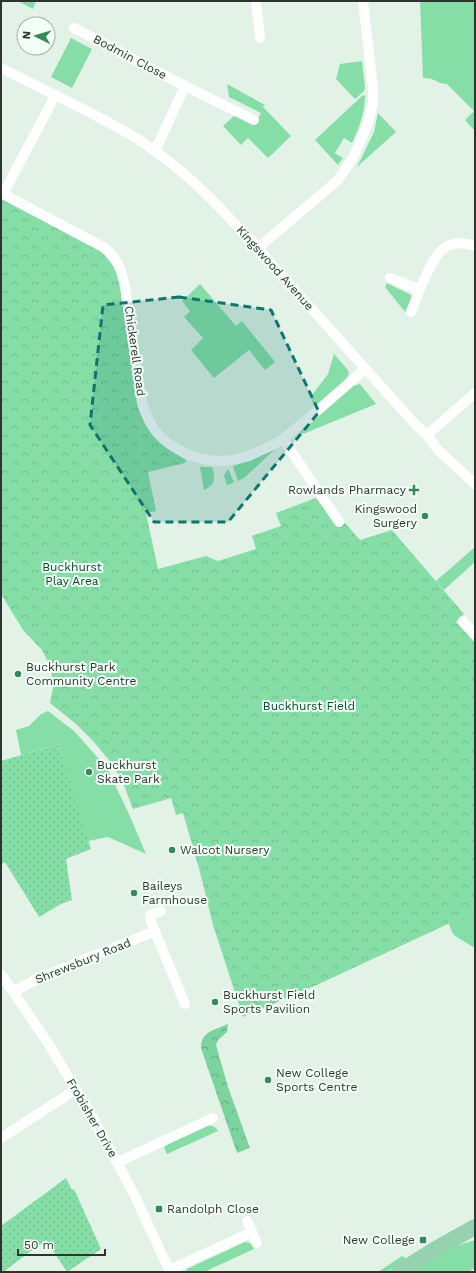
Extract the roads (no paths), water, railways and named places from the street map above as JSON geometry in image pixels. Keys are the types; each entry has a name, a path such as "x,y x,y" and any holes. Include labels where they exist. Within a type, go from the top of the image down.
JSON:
{"main road":[{"path":"399,1272 475,1227"}],"street":[{"path":"256,1 260,38"},
{"path":"259,247 338,180 354,156 368,123 373,103 373,88 363,1"},
{"name":"Bodmin Close","path":"74,28 254,120"},
{"name":"Kingswood Avenue","path":"1,68 113,126 155,151 200,188 247,237 259,247 267,259 414,423 427,435 438,450 475,484"},
{"path":"155,151 185,86"},
{"name":"Chickerell Road","path":"55,96 2,193 105,248 118,262 125,287 142,403 151,426 169,444 196,458 218,461 230,461 257,452 283,439 365,369"},
{"path":"411,312 420,290 442,249 459,243 475,246"},
{"path":"390,278 420,290"},
{"path":"427,435 475,393"},
{"path":"283,439 339,522"},
{"path":"463,621 475,635"},
{"path":"161,911 150,916 185,1004"},
{"name":"Shrewsbury Road","path":"14,992 38,979 155,931"},
{"name":"Frobisher Drive","path":"1,974 71,1079 75,1090 94,1118 147,1220 170,1271 252,1232"},
{"path":"1,1138 75,1090"},
{"path":"118,1162 213,1118"},
{"path":"247,1221 257,1243"}],"place":[{"name":"Rowlands Pharmacy","path":"414,490"},
{"name":"Kingswood Surgery","path":"425,516"},
{"name":"Buckhurst Park Community Centre","path":"18,674"},
{"name":"Buckhurst Skate Park","path":"89,772"},
{"name":"Walcot Nursery","path":"172,850"},
{"name":"Baileys Farmhouse","path":"134,893"},
{"name":"Buckhurst Field Sports Pavilion","path":"215,1002"},
{"name":"New College Sports Centre","path":"268,1080"},
{"name":"Randolph Close","path":"159,1209"},
{"name":"New College","path":"423,1240"}],"park label":[{"name":"Buckhurst Play Area","path":"72,574"},
{"name":"Buckhurst Field","path":"309,706"}]}
